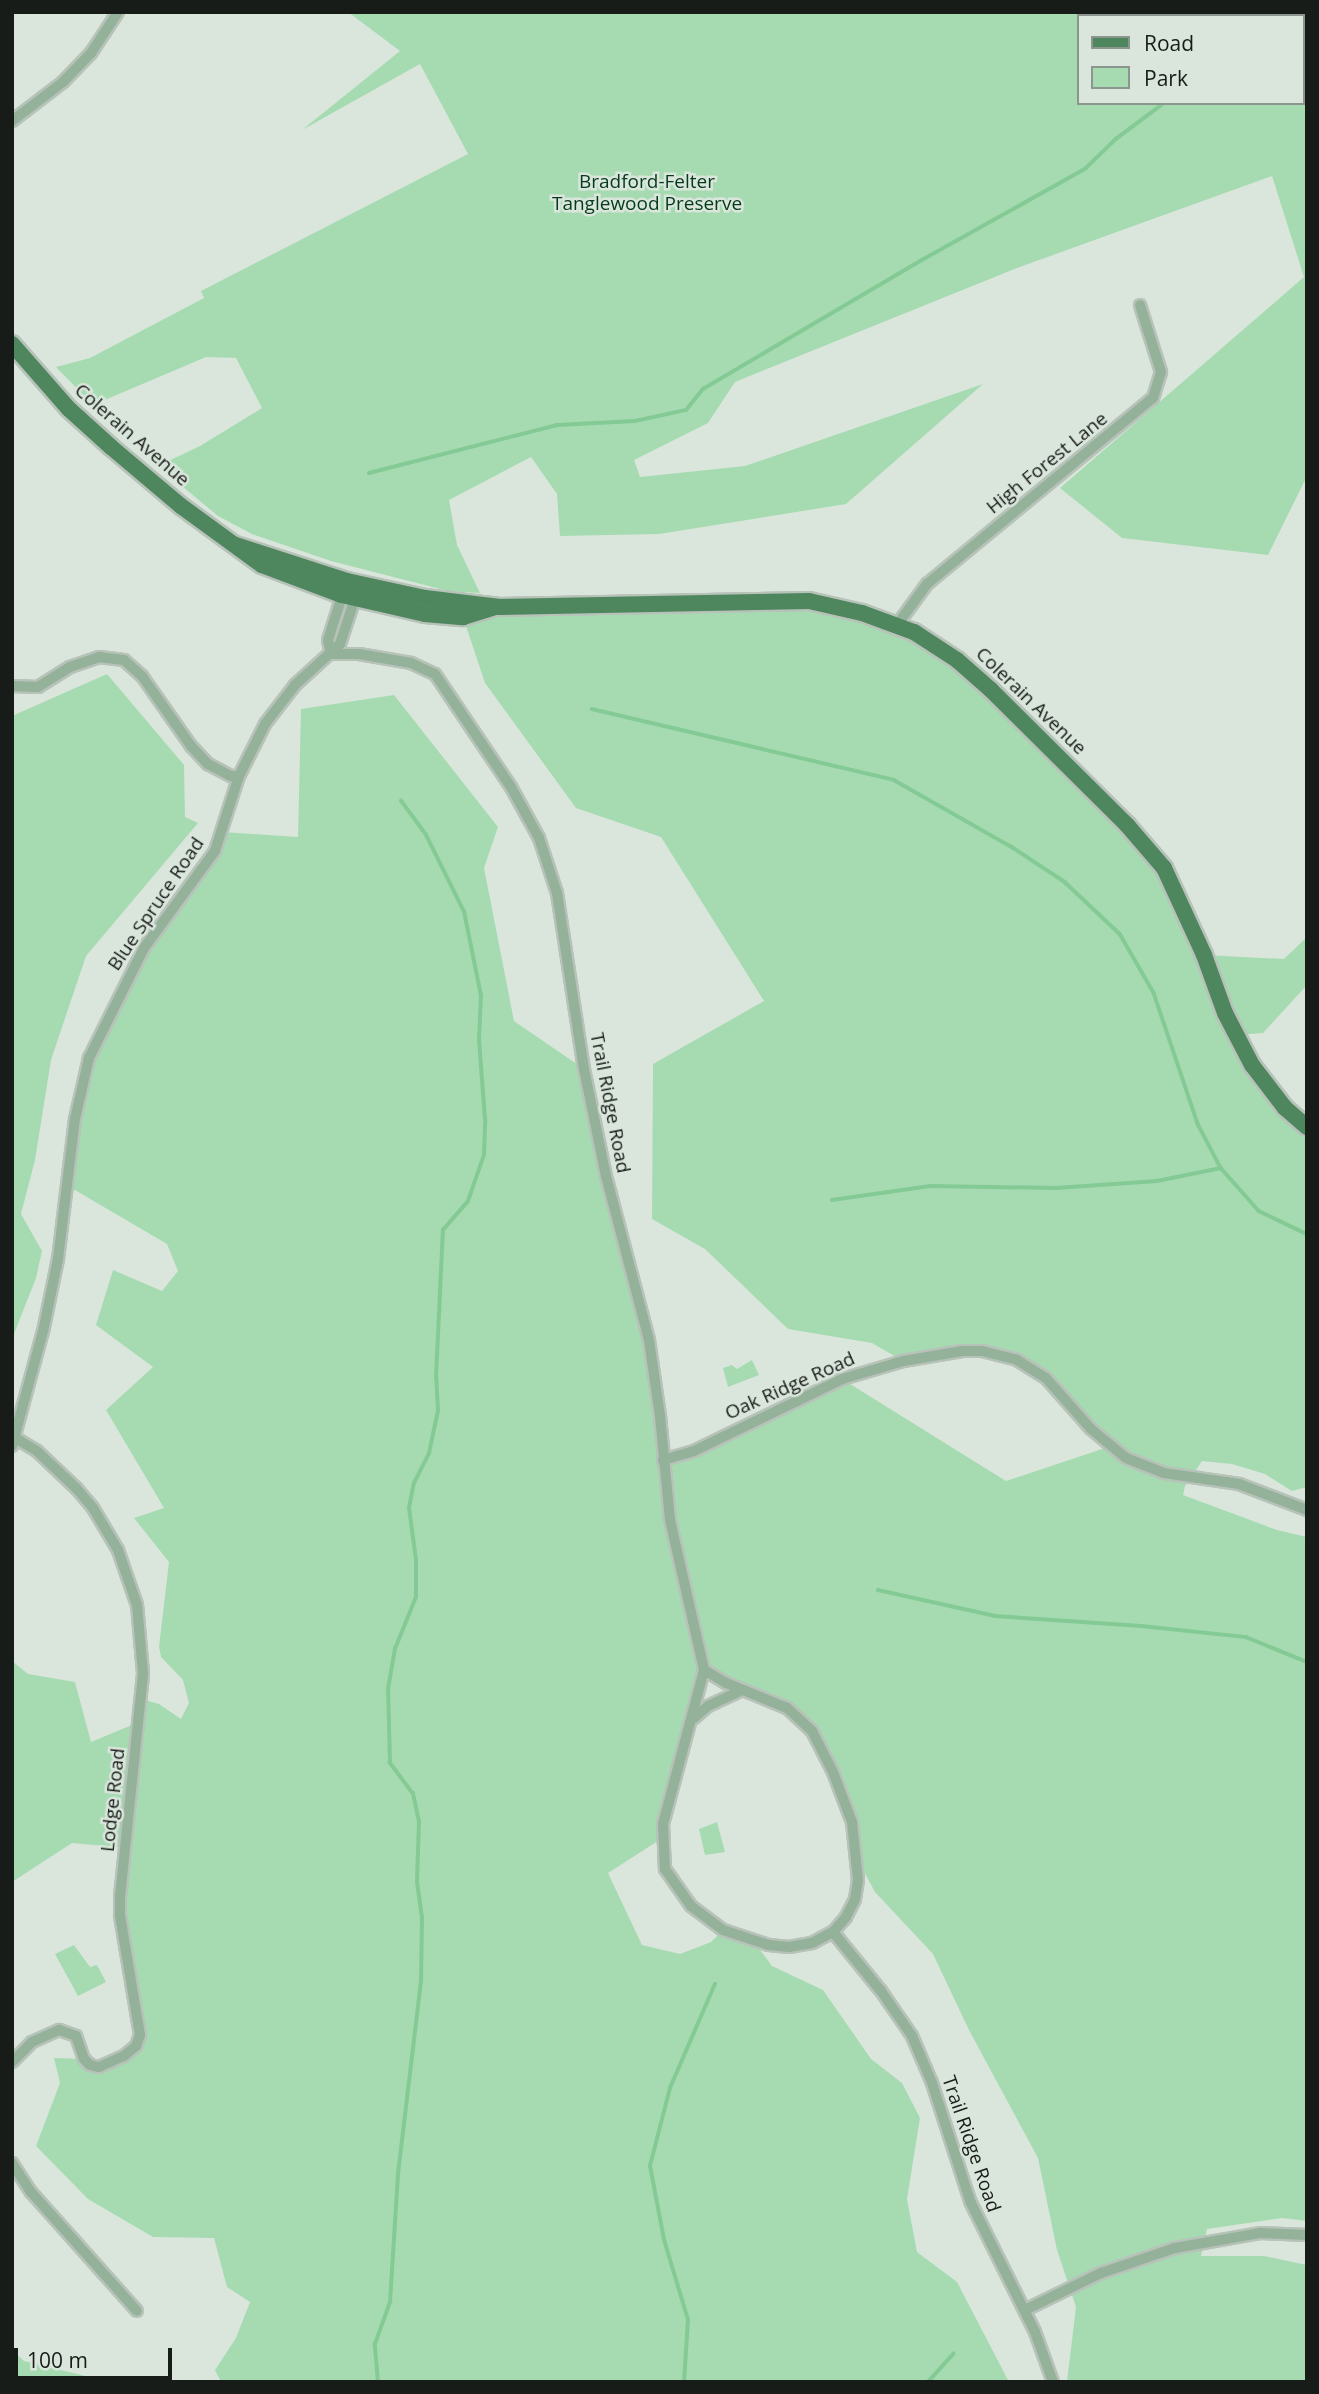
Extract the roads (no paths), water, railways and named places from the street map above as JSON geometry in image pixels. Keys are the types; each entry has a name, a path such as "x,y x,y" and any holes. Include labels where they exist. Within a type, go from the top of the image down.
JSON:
{"main road":[{"name":"Colerain Avenue","path":"12,344 69,410 181,506 236,545 351,590 425,614 463,617 499,607 785,599 839,606 897,625 957,660 991,690 1127,825 1164,868 1184,908 1241,1045 1267,1087 1307,1126"}],"street":[{"path":"12,121 63,82 91,54 118,12"},
{"name":"High Forest Lane","path":"897,625 927,584 1153,398 1159,388 1161,372 1140,305"},
{"path":"331,654 328,640 351,590"},
{"name":"Blue Spruce Road","path":"14,1442 58,1259 75,1119 89,1058 144,948 215,851 239,776 279,703 319,661 340,645 346,628 351,590"},
{"path":"346,628 359,654"},
{"name":"Trail Ridge Road","path":"331,654 359,654 411,663 435,674 511,787 539,838 557,893 581,1056 606,1177 651,1351 663,1460 679,1567 704,1670 694,1718 677,1767 663,1824 662,1854 670,1878 691,1906 707,1919 723,1930 755,1943 798,1946 833,1932 881,1991 912,2036 932,2083 970,2201 1025,2310 1053,2382"},
{"path":"12,686 38,687 71,667 99,657 124,660 142,676 191,746 208,764 231,776 239,776"},
{"name":"Oak Ridge Road","path":"663,1460 694,1451 842,1379 904,1361 962,1351 982,1352 1017,1360 1046,1378 1109,1447 1135,1463 1164,1473 1239,1484 1307,1510"},
{"name":"Lodge Road","path":"12,2062 32,2042 59,2030 76,2036 84,2059 90,2065 99,2067 124,2056 136,2046 140,2035 122,1927 120,1897 143,1673 137,1605 118,1550 100,1518 77,1489 37,1451 14,1442"},
{"path":"704,1670 742,1690 787,1708 802,1720 820,1743 852,1822 859,1880 851,1908 833,1932"},
{"path":"694,1718 708,1706 742,1690"},
{"path":"12,2162 31,2192 137,2311"},
{"path":"1025,2310 1101,2273 1175,2248 1260,2233 1307,2235"}],"waterway":[{"path":"369,473 557,425 635,421 686,410 703,389 922,260 1085,169 1116,139 1161,105"},
{"path":"592,709 894,780 1012,847 1065,882 1120,934 1154,993 1198,1124 1221,1168 1259,1211 1307,1234"},
{"path":"378,2382 375,2344 390,2302 398,2174 421,1981 422,1918 417,1882 419,1822 413,1794 390,1763 388,1689 395,1649 416,1597 416,1560 409,1508 414,1483 429,1453 438,1411 436,1377 443,1230 468,1201 484,1155 485,1120 479,1040 481,996 464,912 426,835 401,801"},
{"path":"832,1200 930,1186 1056,1188 1157,1181 1221,1168"},
{"path":"878,1590 995,1616 1141,1626 1246,1637 1307,1662"},
{"path":"684,2382 688,2320 664,2240 650,2166 670,2088 715,1984"},
{"path":"928,2382 953,2354"}],"park label":[{"name":"Bradford-Felter Tanglewood Preserve","path":"647,193"}]}
